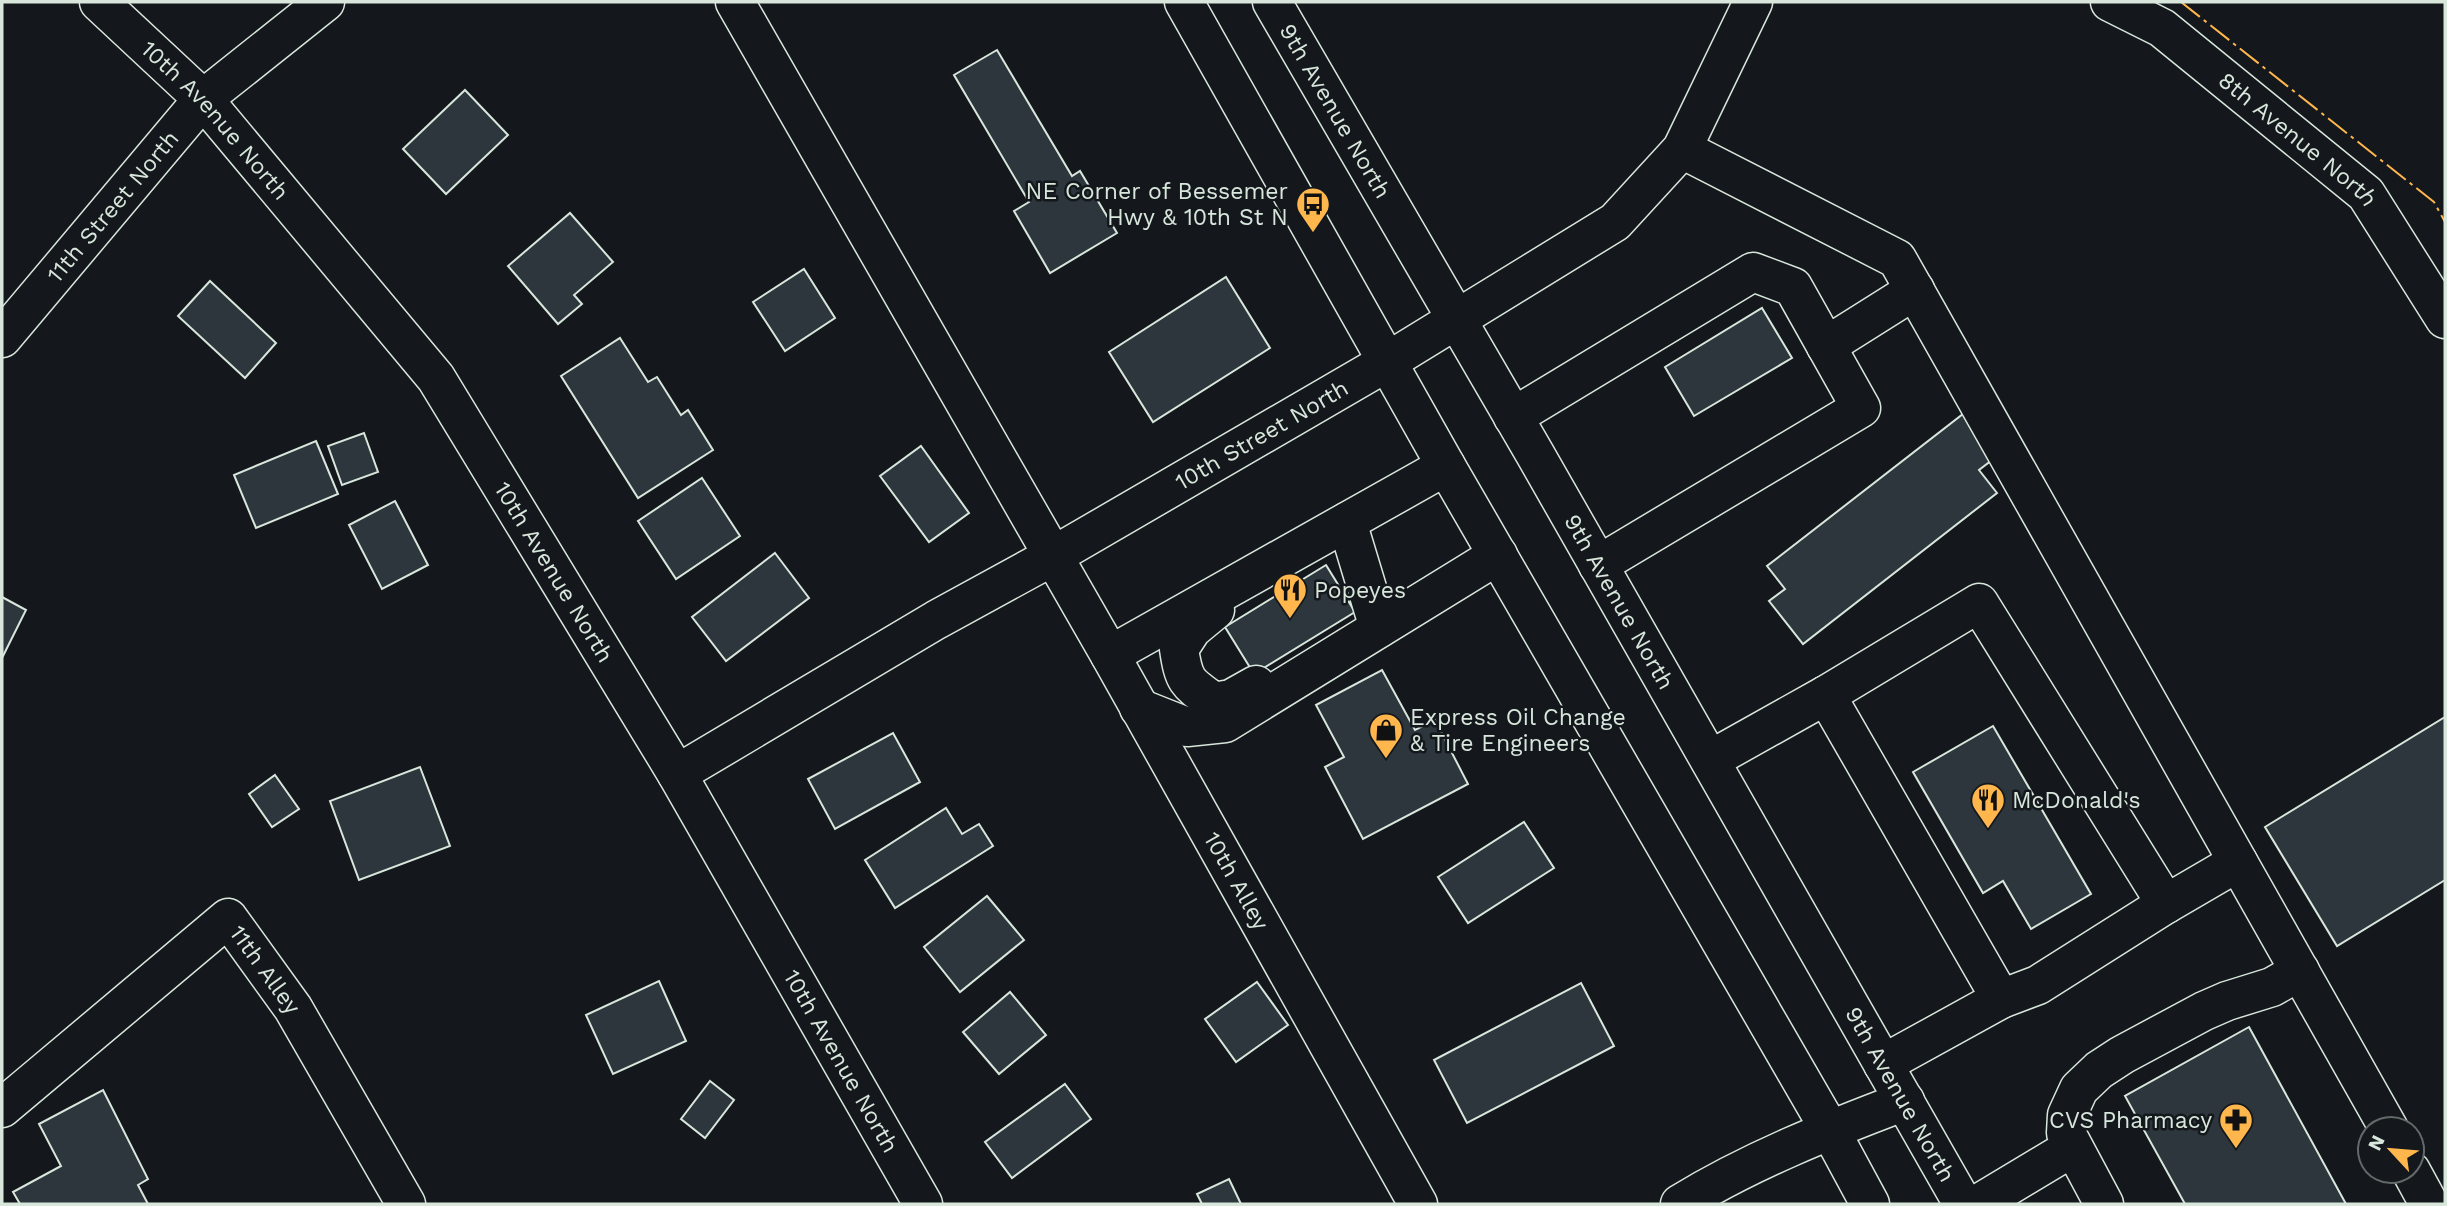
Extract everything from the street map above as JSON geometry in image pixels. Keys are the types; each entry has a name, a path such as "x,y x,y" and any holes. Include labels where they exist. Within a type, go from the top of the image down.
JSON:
{"street":[{"name":"10th Avenue North","path":"99,2 203,99 436,378 677,774 923,1204"},
{"name":"11th Street North","path":"2,338 203,99 324,2"},
{"name":"10th Alley","path":"735,2 1110,655 1418,1204"},
{"path":"1184,2 1446,466 1830,1130 1870,1204"},
{"name":"9th Avenue North","path":"1272,2 1457,317 1963,1204"},
{"name":"10th Street North","path":"677,774 936,620 1053,556 1387,362 1615,222 1682,149 1753,2"},
{"name":"8th Avenue North","path":"2110,2 2162,28 2366,194 2445,319"},
{"path":"1682,149 1897,259 2381,1115"},
{"path":"1513,416 1753,272 1793,287 1861,408 1598,565"},
{"path":"1826,346 1915,290"},
{"path":"1110,655 1446,466"},
{"path":"1347,522 1371,633"},
{"path":"1139,708 1187,727 1225,723 1498,555"},
{"path":"1226,590 1214,611 1192,629 1179,649 1183,674 1191,686 1214,702 1231,699 1341,636 1371,633"},
{"path":"1710,760 1826,695 1979,603 2166,904"},
{"path":"1826,695 2001,999"},
{"path":"1883,1064 2001,999 2038,985 2238,862"},
{"name":"11th Alley","path":"2,1108 228,918 293,1008 406,1204"},
{"path":"2105,1204 2066,1133 2067,1115 2079,1089 2099,1070 2204,1011 2272,987 2300,971"},
{"path":"1680,1204 1709,1186 1830,1130 1905,1101"},
{"path":"1978,1204 2073,1147"},
{"path":"2419,1185 2429,1204"}],"building":[{"path":"997,50 1072,176 1080,171 1117,233 1050,273 1014,211 1029,202 954,75"},
{"path":"465,90 508,135 446,194 403,149"},
{"path":"570,213 613,262 574,295 582,304 558,324 508,266"},
{"path":"804,269 835,318 785,351 753,302"},
{"path":"1226,277 1270,348 1153,422 1109,352"},
{"path":"210,281 276,343 245,378 178,316"},
{"path":"1762,308 1792,358 1694,416 1665,367"},
{"path":"620,338 648,382 657,377 681,415 688,410 713,450 638,498 561,376"},
{"path":"1963,414 1996,457 1979,470 1997,493 1803,644 1769,601 1785,589 1767,566"},
{"path":"364,433 378,472 342,485 328,446"},
{"path":"316,441 338,494 256,528 234,475"},
{"path":"921,446 969,513 929,542 880,476"},
{"path":"702,478 740,536 676,579 638,521"},
{"path":"395,501 428,565 382,589 349,525"},
{"path":"775,553 809,598 726,661 692,617"},
{"name":"Popeyes","path":"1326,565 1355,612 1254,674 1225,627"},
{"path":"2,597 26,610 2,658"},
{"path":"1382,670 1415,730 1435,720 1468,784 1363,839 1325,767 1344,757 1316,705"},
{"path":"2445,717 2445,880 2337,946 2265,827"},
{"path":"1993,726 2091,894 2031,929 2003,881 1983,893 1913,772"},
{"path":"893,733 920,782 835,829 808,779"},
{"path":"420,767 450,846 359,880 330,801"},
{"path":"275,775 299,809 272,827 249,794"},
{"path":"946,808 962,834 979,824 993,846 895,908 865,860"},
{"path":"1524,822 1554,868 1468,923 1438,877"},
{"path":"987,896 1024,940 960,992 924,947"},
{"path":"659,981 686,1041 613,1074 586,1015"},
{"path":"1257,982 1288,1025 1236,1062 1205,1019"},
{"path":"1581,983 1614,1046 1467,1123 1434,1060"},
{"path":"1010,992 1046,1035 999,1074 963,1032"},
{"name":"CVS Pharmacy","path":"2249,1027 2346,1204 2185,1204 2125,1096"},
{"path":"710,1081 734,1100 705,1138 681,1119"},
{"path":"1065,1084 1091,1119 1012,1178 985,1142"},
{"path":"103,1090 148,1179 138,1185 148,1204 20,1204 13,1192 61,1166 39,1124"},
{"path":"1229,1179 1241,1204 1202,1204 1197,1194"}],"power":[{"path":"2181,2 2434,202 2445,222"}],"place":[{"name":"NE Corner of Bessemer Hwy & 10th St N","path":"1313,234"},
{"name":"Popeyes","path":"1290,620"},
{"name":"Express Oil Change & Tire Engineers","path":"1386,760"},
{"name":"McDonald's","path":"1988,830"},
{"name":"CVS Pharmacy","path":"2236,1150"}]}
